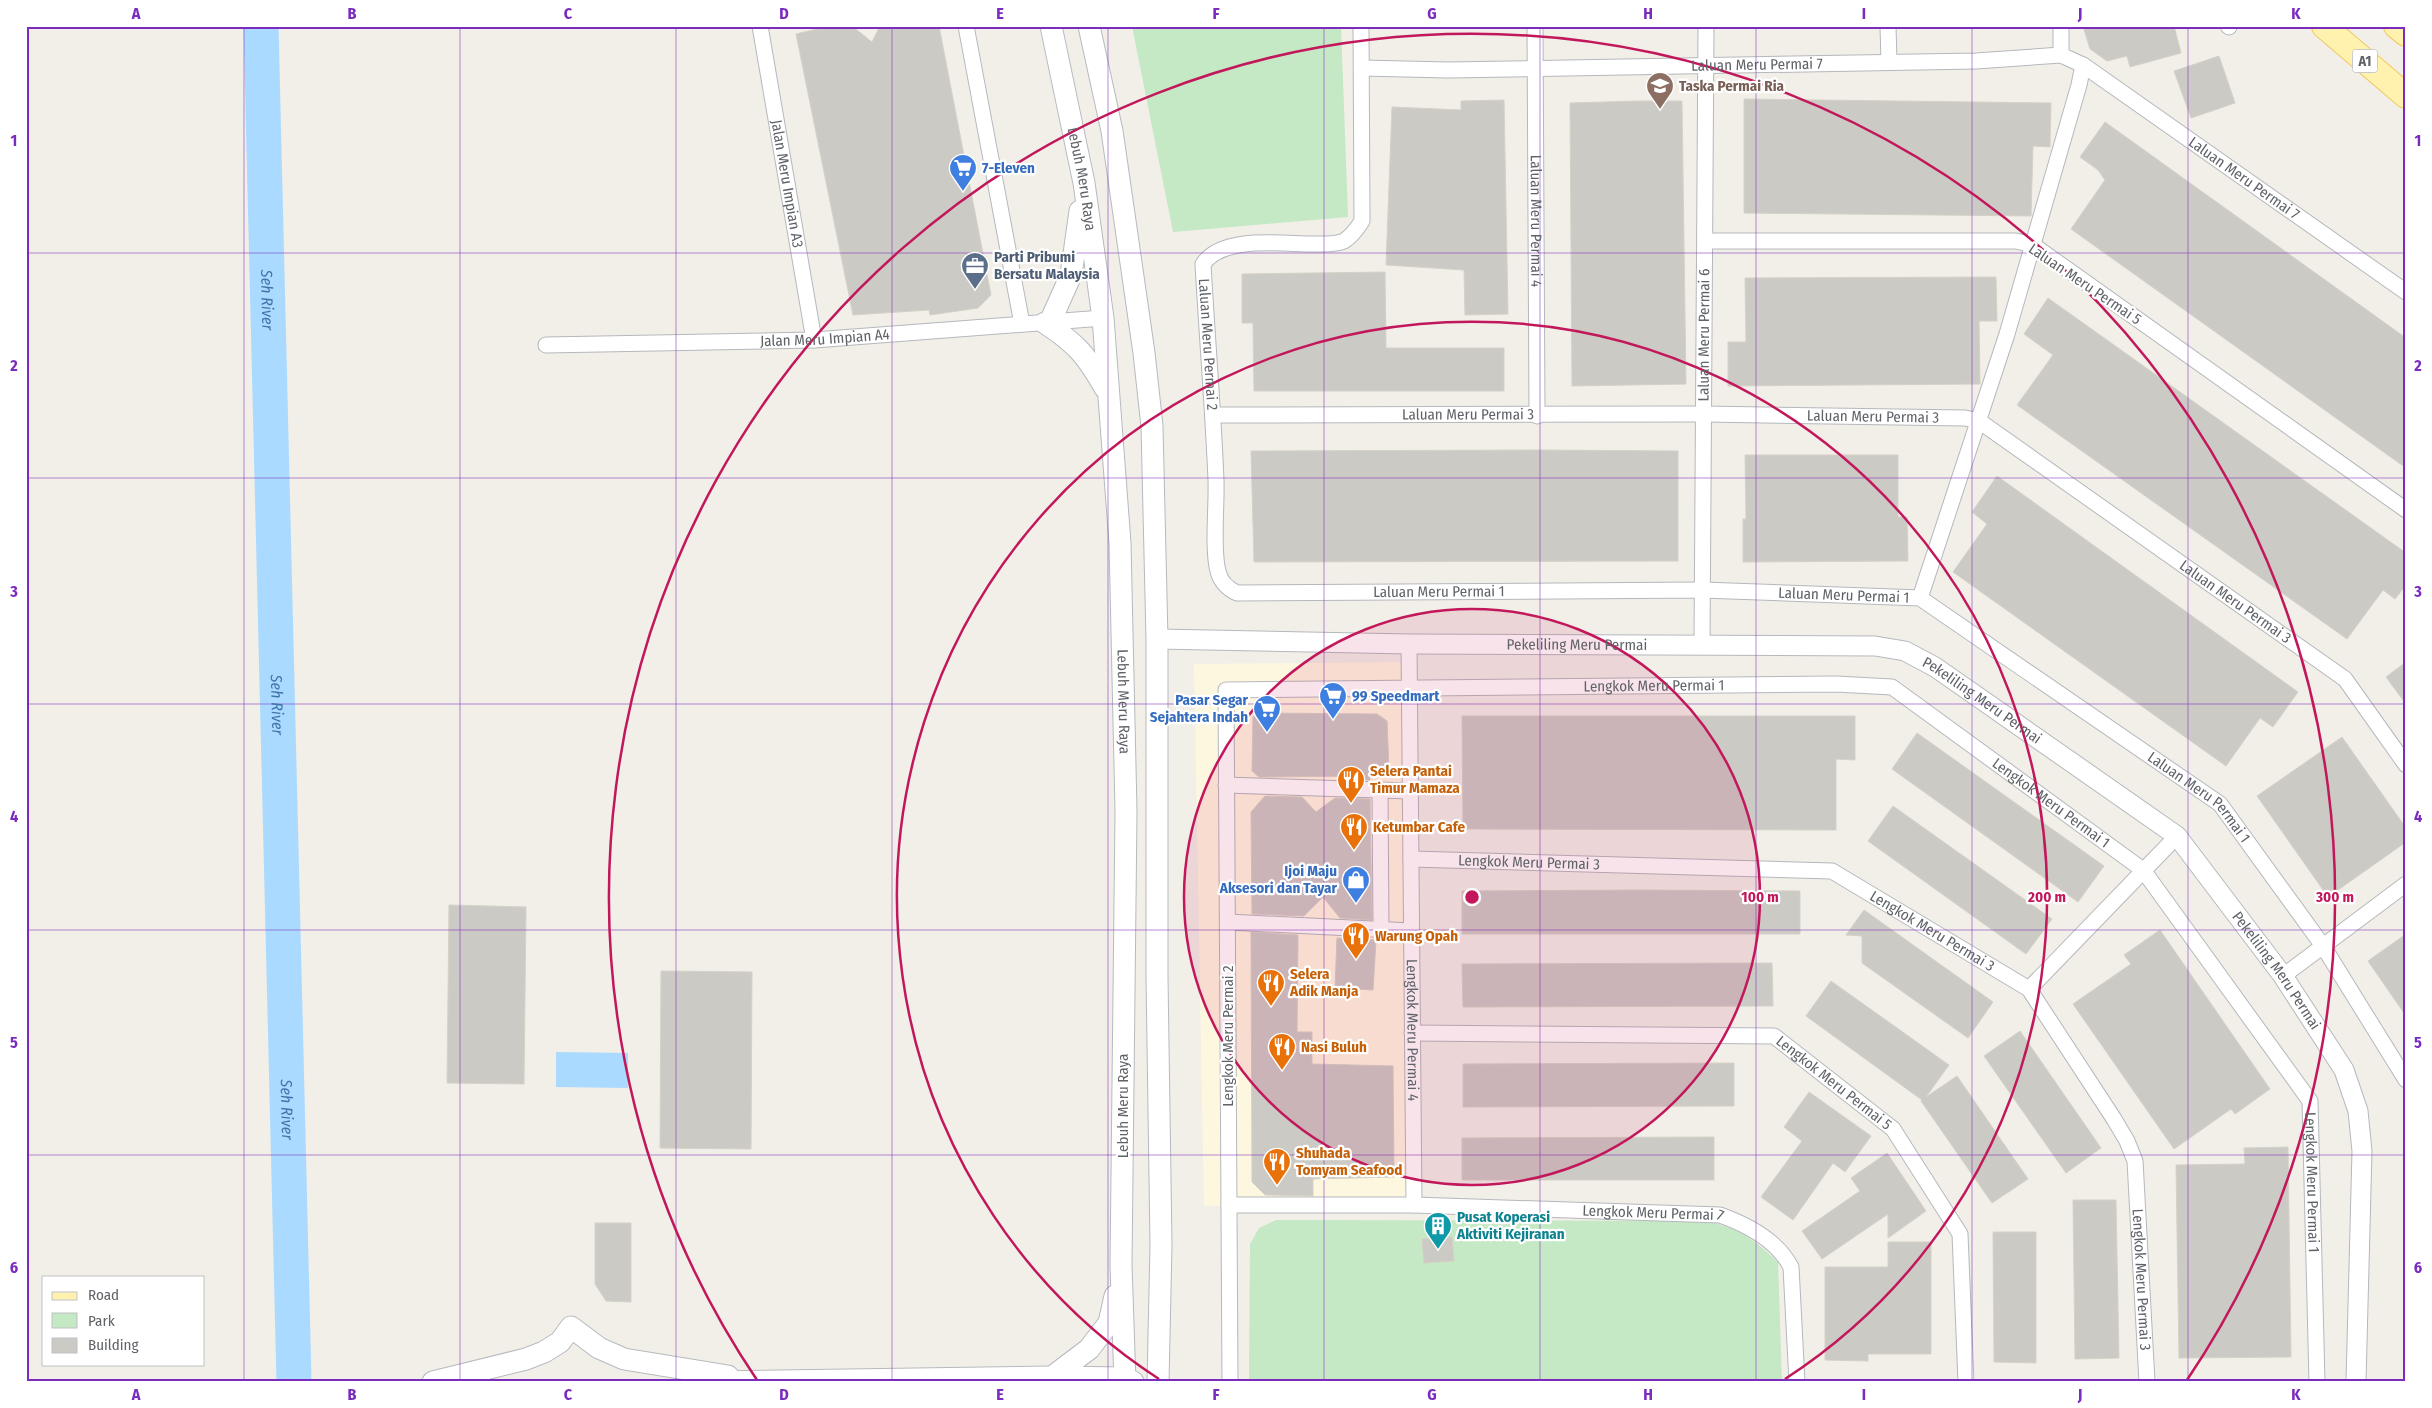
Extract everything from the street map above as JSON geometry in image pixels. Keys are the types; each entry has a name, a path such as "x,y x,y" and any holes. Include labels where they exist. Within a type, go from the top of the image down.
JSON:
{"main road":[{"name":"Lebuh Meru Raya","path":"1052,26 1084,183 1103,318 1120,543 1126,811 1121,1265 1132,1381"},
{"path":"1089,26 1112,131 1144,353 1152,426 1157,638 1157,967 1161,1245 1158,1382"},
{"name":"A1","path":"2324,26 2406,96"},
{"path":"2396,26 2406,34"},
{"path":"1084,183 1071,275 1048,322 1083,352 1109,394"},
{"path":"710,1382 1052,1377 1132,1381 1151,1349 1161,1245"},
{"path":"1052,1377 1089,1349 1109,1323 1121,1265"},
{"path":"433,1382 526,1359 544,1352 560,1342 571,1326 599,1348 624,1359 674,1369 760,1381"}],"street":[{"name":"Jalan Meru Impian A3","path":"760,26 814,340"},
{"path":"966,26 1022,324"},
{"name":"Laluan Meru Permai 2","path":"1224,583 1218,573 1216,563 1217,508 1213,416 1203,264 1212,255 1231,245 1334,244 1351,236 1358,229 1362,221 1362,26"},
{"name":"Laluan Meru Permai 4","path":"1536,26 1537,416"},
{"name":"Laluan Meru Permai 6","path":"1702,644 1706,26"},
{"path":"1888,26 1888,62"},
{"path":"2060,55 2061,26"},
{"name":"Laluan Meru Permai 7","path":"1362,68 1448,70 1976,61 2060,55 2083,65 2406,292"},
{"path":"1920,598 1980,420 2033,245 2083,65"},
{"name":"Laluan Meru Permai 5","path":"1704,241 2016,241 2033,245 2406,510"},
{"name":"Jalan Meru Impian A4","path":"546,345 814,340 1103,318"},
{"name":"Laluan Meru Permai 3","path":"1213,416 1704,414 1965,418 1980,420 2345,679 2406,765"},
{"name":"Laluan Meru Permai 1","path":"1224,583 1236,593 1702,590 1920,598 2220,804 2322,946 2406,1080"},
{"name":"Pekeliling Meru Permai","path":"1157,638 1409,644 1875,646 1905,651 1935,667 2177,836 2283,976 2344,1070 2358,1111 2362,1151 2356,1382"},
{"name":"Lengkok Meru Permai 4","path":"1409,644 1414,1205"},
{"name":"Lengkok Meru Permai 1","path":"1409,686 1836,684 1892,687 2143,870 2310,1101 2317,1382"},
{"name":"Lengkok Meru Permai 2","path":"1230,1382 1226,690 1409,686"},
{"path":"1226,785 1410,791"},
{"path":"1380,790 1380,929"},
{"path":"2029,989 2177,836"},
{"name":"Lengkok Meru Permai 3","path":"1411,859 1832,870 2029,989 2127,1140 2135,1161 2147,1382"},
{"path":"2283,976 2406,884"},
{"path":"1228,922 1412,930"},
{"name":"Lengkok Meru Permai 5","path":"1412,1033 1774,1036 1893,1129 1960,1234 1966,1382"},
{"name":"Lengkok Meru Permai 7","path":"1229,1205 1414,1205 1720,1215 1738,1221 1753,1229 1779,1250 1791,1267 1796,1382"}],"shaded area":[{"path":"1407,662 1416,1204 1204,1206 1194,664"}],"green space":[{"path":"1132,26 1341,26 1348,217 1173,232"},
{"path":"1276,1220 1708,1221 1746,1236 1778,1262 1782,1382 1249,1382 1250,1244 1259,1228"}],"water":[{"path":"556,1052 628,1053 628,1088 556,1087"}],"building":[{"path":"830,26 852,26 872,42 880,26 939,26 991,295 978,308 930,315 929,310 853,315 796,34"},
{"path":"2083,26 2174,26 2181,53 2130,67 2127,56 2107,61 2090,49"},
{"path":"2219,56 2235,103 2191,118 2174,71"},
{"path":"1744,99 2051,103 2050,147 2033,146 2031,216 1744,213"},
{"path":"1504,100 1508,314 1465,315 1464,270 1386,265 1392,107 1461,110 1461,101"},
{"path":"1682,101 1686,384 1572,386 1570,103"},
{"path":"2105,122 2406,338 2406,468 2071,229 2105,180 2098,170 2080,157"},
{"path":"1385,272 1386,348 1504,348 1504,391 1254,391 1253,323 1242,323 1242,274"},
{"path":"1996,277 1997,321 1979,321 1980,384 1728,386 1728,342 1746,342 1745,278"},
{"path":"2048,298 2406,553 2406,585 2395,599 2383,590 2347,639 2017,405 2053,355 2024,334"},
{"path":"1251,451 1678,451 1678,561 1254,562"},
{"path":"1745,455 1898,455 1898,517 1907,517 1908,561 1743,562 1743,519 1746,519"},
{"path":"1997,476 2298,692 2273,727 2260,718 2226,766 1953,572 1987,524 1972,512"},
{"path":"2406,662 2406,704 2386,677"},
{"path":"1260,713 1377,714 1387,721 1389,769 1382,775 1370,776 1370,780 1359,780 1364,776 1259,777 1252,771 1253,717"},
{"path":"1462,716 1855,716 1855,760 1836,759 1836,830 1463,829"},
{"path":"1917,733 2104,866 2078,902 1892,769"},
{"path":"2342,737 2406,828 2406,842 2328,897 2257,796"},
{"path":"1265,796 1302,797 1316,812 1335,798 1370,799 1372,920 1340,918 1323,897 1304,916 1252,914 1251,812"},
{"path":"1893,806 2052,919 2026,954 1868,841"},
{"path":"1462,891 1800,891 1800,934 1462,934"},
{"path":"449,905 526,907 524,1084 447,1083"},
{"path":"1864,910 1993,1002 1968,1038 1862,963 1862,936 1846,935"},
{"path":"2160,930 2270,1089 2235,1114 2231,1109 2174,1149 2073,1004 2131,964 2124,955"},
{"path":"1251,932 1298,935 1297,1032 1312,1032 1312,1064 1393,1066 1394,1177 1313,1179 1313,1196 1265,1195 1252,1182"},
{"path":"2406,934 2406,1016 2368,961"},
{"path":"1337,938 1376,940 1373,990 1335,988"},
{"path":"1772,963 1773,1006 1463,1007 1462,964"},
{"path":"661,971 752,972 751,1149 660,1148"},
{"path":"1831,981 1949,1065 1926,1097 1957,1076 2028,1179 1992,1203 1922,1100 1806,1016"},
{"path":"2020,1031 2101,1148 2066,1173 1984,1056"},
{"path":"1734,1063 1734,1106 1463,1107 1463,1064"},
{"path":"1809,1092 1871,1136 1845,1172 1833,1163 1793,1220 1761,1197 1802,1141 1784,1127"},
{"path":"1714,1137 1714,1180 1462,1180 1462,1138"},
{"path":"2288,1147 2291,1357 2179,1358 2176,1165 2245,1164 2244,1148"},
{"path":"1887,1153 1926,1211 1888,1238 1888,1214 1822,1259 1802,1231 1860,1191 1851,1178"},
{"path":"2073,1200 2116,1200 2119,1358 2075,1359"},
{"path":"595,1223 631,1223 631,1302 606,1301 595,1284"},
{"path":"1993,1232 2036,1232 2036,1363 1994,1362"},
{"name":"Pusat Koperasi Aktiviti Kejiranan","path":"1452,1237 1454,1261 1424,1263 1422,1239"},
{"path":"1888,1242 1931,1242 1931,1354 1868,1354 1868,1361 1825,1360 1825,1267 1888,1267"}],"waterway":[{"name":"Seh River","path":"261,26 294,1382"}],"place":[{"name":"Taska Permai Ria","path":"1660,110"},
{"name":"7-Eleven","path":"963,192"},
{"name":"Parti Pribumi Bersatu Malaysia","path":"975,290"},
{"name":"99 Speedmart","path":"1333,720"},
{"name":"Pasar Segar Sejahtera Indah","path":"1267,733"},
{"name":"Selera Pantai Timur Mamaza","path":"1351,804"},
{"name":"Ketumbar Cafe","path":"1354,851"},
{"name":"Ijoi Maju Aksesori dan Tayar","path":"1356,904"},
{"name":"Warung Opah","path":"1356,960"},
{"name":"Selera Adik Manja","path":"1271,1007"},
{"name":"Nasi Buluh","path":"1282,1071"},
{"name":"Shuhada Tomyam Seafood","path":"1277,1186"},
{"name":"Pusat Koperasi Aktiviti Kejiranan","path":"1438,1250"}]}
